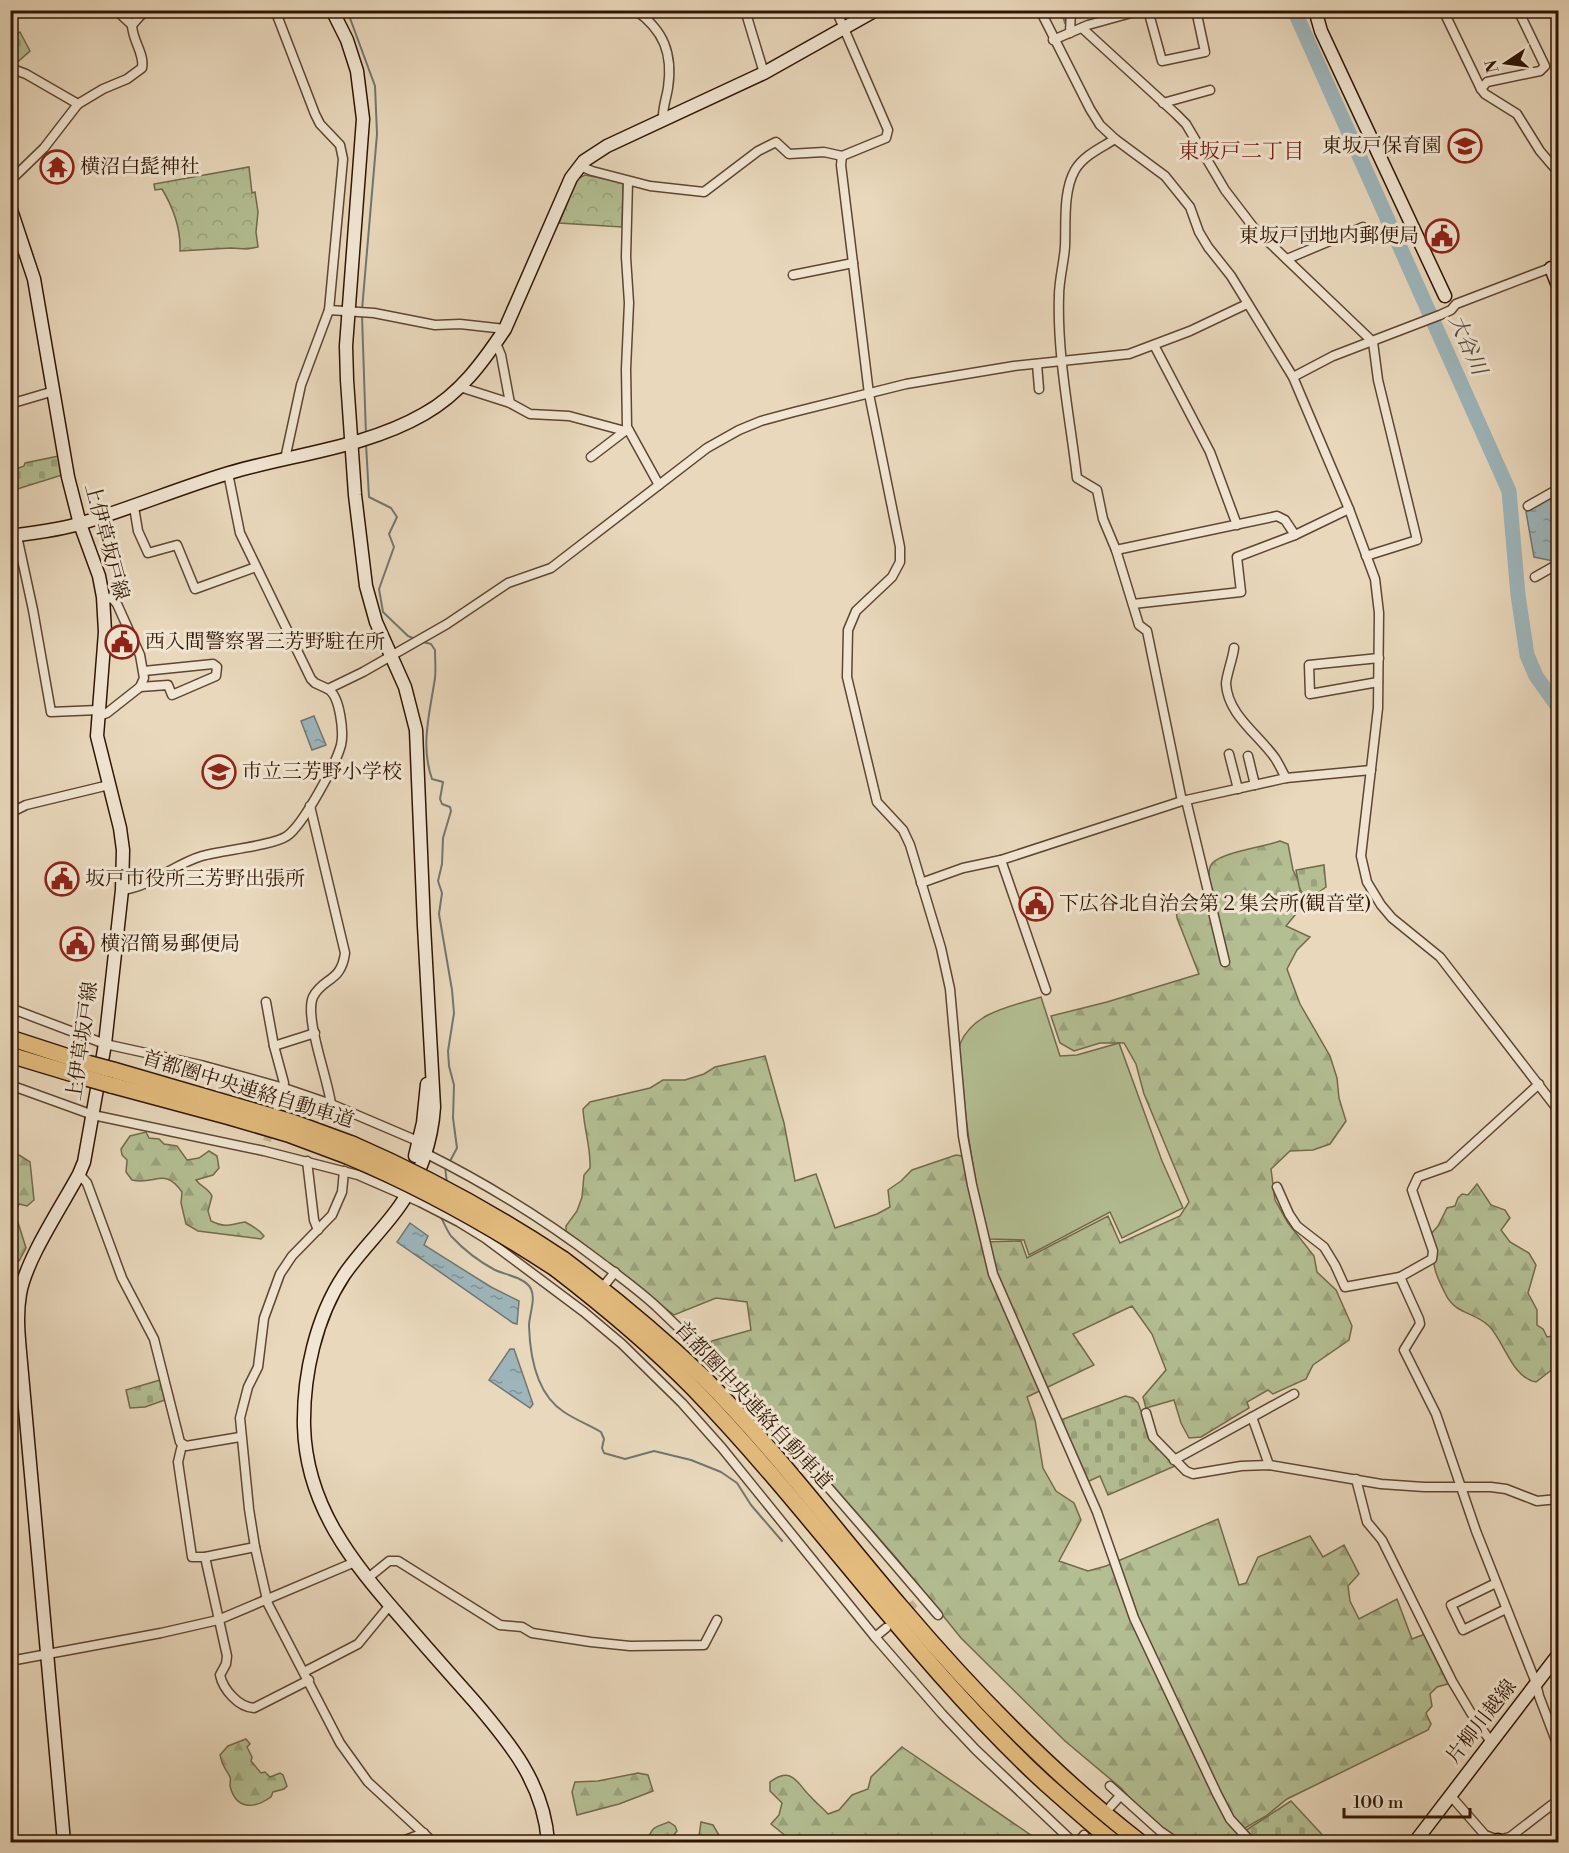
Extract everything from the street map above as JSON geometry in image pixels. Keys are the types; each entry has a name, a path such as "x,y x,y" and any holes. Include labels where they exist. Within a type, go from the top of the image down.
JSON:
{"highway":[{"name":"首都圏中央連絡自動車道","path":"10,1038 85,1070"},
{"name":"首都圏中央連絡自動車道","path":"10,1055 85,1070 292,1122 348,1157 429,1193 560,1264 657,1334 704,1378 766,1446 899,1605 989,1707 1065,1780 1140,1842"},
{"name":"首都圏中央連絡自動車道","path":"560,1264 693,1388 937,1672 1018,1758 1114,1842"}],"street":[{"path":"116,10 132,25"},
{"path":"10,181 44,148 78,104 103,89 127,79 142,68 144,62 132,32 132,25 149,10"},
{"path":"275,10 315,114 320,124 340,145 343,159 329,310 301,385 285,459"},
{"path":"332,10 353,58 362,101 362,138 347,312 346,380 359,537 366,586 376,622 410,700 417,743 428,1011 427,1086 422,1147 404,1195 344,1275 326,1309 312,1353 304,1426 310,1472 317,1494 334,1531 355,1562 390,1605 508,1741 526,1770 538,1798 548,1842"},
{"path":"635,10 650,20 667,47 669,87 662,110 663,121"},
{"path":"745,10 764,73"},
{"path":"580,166 650,186 704,192 758,151 776,142 789,154 824,152 842,156 886,138 888,130 836,10"},
{"path":"103,597 113,599 117,604 140,655 144,671 143,682 140,687 107,713 51,712 33,610 14,536 80,524 170,491 228,473 384,432 423,415 460,387 505,329 568,184 580,166 608,146 764,73 876,10"},
{"path":"1040,10 1053,40 1100,125 1115,139 1154,166 1178,191 1190,207 1199,232 1208,247 1231,276 1293,377 1375,579 1379,613 1378,682 1361,856 1367,882 1381,905 1399,925 1440,957 1558,1110"},
{"path":"1070,33 1071,10"},
{"path":"1053,40 1082,28 1142,10"},
{"path":"1148,10 1162,61 1205,52 1196,10"},
{"path":"1315,10 1321,31 1445,296 1456,304"},
{"path":"1443,10 1481,89 1485,94 1518,114 1540,152 1558,172"},
{"path":"1481,89 1487,82 1540,71 1545,66 1518,10"},
{"path":"1082,28 1186,124 1240,211 1254,228 1373,342 1378,380 1417,540 1366,556"},
{"path":"10,68 26,74 78,104"},
{"path":"1163,103 1210,90"},
{"path":"1115,139 1085,158 1075,170 1071,180 1066,214 1064,260 1059,294 1062,361 1077,478 1097,490 1103,519 1116,550 1138,625 1148,630 1184,801 1225,963"},
{"path":"842,156 841,165 869,394 900,547 900,562 892,577 856,611 848,630 847,677 877,802 903,830 910,845 941,948 950,989 963,1136 993,1274 1097,1512 1134,1618 1230,1819 1251,1842"},
{"path":"628,180 627,431 659,485"},
{"name":"上伊草坂戸線","path":"10,207 34,279 66,466 80,524 99,576 103,597 105,632 97,736 120,828 123,850 122,890 105,1044 84,1162 38,1247 15,1311 64,1842"},
{"path":"1287,259 1363,227"},
{"path":"793,275 853,263"},
{"path":"1293,377 1333,356 1440,315 1451,310 1456,304 1555,266 1558,286"},
{"path":"328,689 363,672 447,624 508,583 542,573 707,448 739,430 772,418 926,381 1037,364 1129,354 1247,304"},
{"path":"329,310 374,313 435,325 460,324 505,329"},
{"path":"496,343 501,355 510,403"},
{"path":"1154,345 1210,452 1238,525"},
{"path":"1037,364 1039,389"},
{"path":"460,387 510,403 530,414 569,416 627,431"},
{"path":"10,404 54,391"},
{"path":"591,457 627,431"},
{"path":"122,890 144,885 203,856 285,837 293,831 310,806 336,757 342,736 340,714 334,694 311,679 240,533 228,473"},
{"path":"1528,506 1558,489"},
{"path":"134,507 138,531 148,553 179,546 195,589 256,567"},
{"path":"1132,604 1241,592 1237,557 1295,535 1348,509"},
{"path":"1116,550 1277,516 1285,520 1295,535"},
{"path":"1535,577 1558,564"},
{"path":"1234,648 1231,670 1226,681 1232,704 1245,724 1276,759 1286,778"},
{"path":"1378,682 1310,694 1309,665 1379,658"},
{"path":"140,687 168,685 172,695 216,676 218,671 217,666 213,664 144,671"},
{"path":"1229,754 1238,789"},
{"path":"1248,756 1255,785"},
{"path":"921,883 963,868 1001,860 1184,801 1286,778 1371,770"},
{"path":"10,813 26,805 109,785"},
{"path":"310,806 345,953 338,975 314,996 310,1011 331,1104"},
{"path":"1001,860 1046,990"},
{"path":"266,1002 274,1046 283,1075 284,1088 277,1106"},
{"path":"10,1008 105,1044 201,1065 284,1088 331,1104 422,1147 532,1213 615,1272 658,1308 804,1459 938,1615"},
{"path":"274,1046 315,1033"},
{"path":"1277,1187 1297,1226 1324,1247 1335,1264 1345,1287 1400,1276 1432,1259 1433,1251 1412,1190 1418,1177 1449,1166 1539,1084"},
{"path":"10,1085 93,1115 307,1161 348,1157 404,1195 484,1238 586,1309 682,1403 722,1448 875,1637 976,1750 1075,1842 1084,1835"},
{"path":"264,1151 267,1141"},
{"path":"348,1157 339,1202 326,1223 292,1256 280,1274 261,1334 258,1367 242,1403 240,1437 255,1547 266,1599 340,1743 357,1768 368,1782 433,1842"},
{"path":"307,1161 314,1220 318,1230"},
{"path":"79,1174 87,1183 122,1278 154,1340 182,1445 178,1462 192,1557 205,1557 255,1547"},
{"path":"607,1282 615,1272"},
{"path":"1400,1276 1420,1324 1404,1350 1436,1414 1496,1583 1536,1683 1558,1746"},
{"path":"1174,1460 1294,1394"},
{"path":"1146,1413 1153,1437 1174,1460 1193,1474 1269,1464 1381,1484 1424,1487 1491,1486 1537,1501 1558,1499"},
{"path":"1252,1417 1269,1464"},
{"path":"182,1445 240,1437"},
{"path":"1356,1479 1367,1522 1382,1540 1452,1681 1491,1742"},
{"path":"205,1557 227,1656 226,1664 220,1675 223,1686 248,1707 254,1708 358,1644 390,1605"},
{"path":"368,1578 389,1561 398,1561 494,1623 522,1627 532,1633 591,1642 630,1646 704,1645 717,1620"},
{"path":"10,1661 184,1629 218,1620 355,1562"},
{"path":"1496,1583 1451,1605 1463,1630 1506,1609"},
{"path":"915,1603 922,1596"},
{"path":"875,1637 885,1628"},
{"name":"片柳川越線","path":"1415,1842 1558,1655"},
{"path":"1110,1786 1176,1842"},
{"path":"1450,1795 1485,1835 1497,1841 1510,1838 1558,1800"},
{"path":"1111,1806 1120,1796"},
{"path":"400,1842 423,1833"}],"green space":[{"path":"20,32 30,51 13,66 11,65 11,37"},
{"path":"249,167 252,193 255,192 258,212 256,232 258,247 180,251 178,227 173,211 162,189 155,190 154,184"},
{"path":"585,175 623,184 622,227 559,223 577,179"},
{"path":"59,456 62,475 11,491 11,471 24,466 25,463"},
{"path":"1280,841 1288,844 1293,870 1300,884 1300,909 1286,926 1310,937 1297,950 1287,969 1300,1004 1330,1056 1346,1121 1330,1144 1313,1150 1290,1151 1271,1169 1275,1200 1288,1223 1314,1256 1317,1272 1336,1290 1352,1326 1349,1340 1313,1365 1306,1379 1273,1394 1268,1390 1247,1402 1249,1408 1201,1437 1189,1438 1181,1423 1174,1400 1146,1408 1143,1397 1166,1370 1152,1334 1132,1306 1073,1334 1094,1365 1027,1397 1035,1420 1043,1468 1056,1491 1074,1503 1081,1520 1059,1561 1088,1571 1106,1566 1218,1519 1239,1585 1246,1583 1258,1557 1310,1536 1323,1557 1344,1545 1359,1574 1348,1586 1350,1601 1359,1619 1397,1599 1412,1639 1425,1634 1451,1683 1437,1687 1430,1694 1432,1706 1426,1713 1431,1724 1428,1730 1287,1799 1266,1816 1238,1832 1246,1842 1177,1842 1149,1819 1121,1788 1065,1741 961,1638 898,1560 792,1439 705,1348 712,1341 751,1330 747,1302 716,1298 674,1315 566,1231 566,1226 577,1211 582,1197 584,1175 590,1168 583,1109 590,1102 650,1088 663,1080 685,1080 704,1074 715,1067 765,1056 784,1123 795,1181 816,1174 835,1228 877,1214 890,1207 888,1190 912,1170 956,1155 962,1156 964,1162 981,1242 1021,1241 1027,1258 1108,1216 1120,1243 1180,1216 1189,1202 1144,1094 1136,1064 1124,1043 1100,1043 1074,1051 1060,1043 1051,1016 1107,1002 1199,974 1177,918 1176,908 1185,903 1205,899 1210,886 1209,872 1213,862 1230,854"},
{"path":"1324,865 1326,887 1305,902 1296,870"},
{"path":"1041,997 1060,1056 1077,1055 1119,1043 1162,1161 1183,1208 1122,1238 1110,1212 1029,1255 1024,1240 988,1239 972,1158 959,1051 966,1033 984,1017 1006,1007"},
{"path":"146,1132 149,1138 177,1146 187,1160 199,1158 209,1151 217,1156 219,1168 213,1175 196,1180 212,1196 208,1211 211,1221 225,1225 245,1222 264,1236 261,1239 198,1231 186,1224 181,1203 182,1192 176,1184 164,1178 147,1181 132,1180 126,1172 127,1160 122,1155 121,1149 130,1136"},
{"path":"19,1155 30,1162 34,1200 27,1206 19,1204 15,1213 26,1248 19,1261 11,1265 11,1156"},
{"path":"1477,1184 1491,1205 1505,1210 1510,1218 1501,1230 1510,1242 1529,1253 1536,1265 1528,1293 1537,1310 1537,1325 1543,1329 1547,1337 1558,1335 1558,1365 1536,1382 1521,1374 1489,1326 1459,1309 1449,1300 1435,1270 1434,1247 1430,1235 1438,1226 1447,1208 1455,1206 1462,1194 1468,1195"},
{"path":"160,1380 165,1400 145,1407 130,1408 126,1390"},
{"path":"1125,1396 1133,1398 1138,1403 1152,1441 1175,1466 1108,1495 1100,1476 1087,1482 1061,1420"},
{"path":"246,1739 250,1744 247,1747 252,1757 251,1761 261,1773 265,1772 270,1777 280,1773 287,1786 273,1792 271,1797 265,1801 252,1805 241,1803 233,1794 230,1778 220,1755 228,1746"},
{"path":"902,1747 1041,1842 793,1842 771,1824 779,1815 782,1803 770,1791 770,1782 778,1777 784,1775 794,1778 828,1814 839,1810 852,1795 868,1789 871,1777"},
{"path":"638,1773 648,1775 653,1791 619,1804 577,1815 572,1792 575,1782 598,1781"},
{"path":"1291,1801 1329,1842 1255,1842 1245,1831"},
{"path":"669,1822 675,1826 677,1831 674,1835 675,1840 687,1840 699,1836 701,1822 713,1825 723,1842 646,1842 654,1829"}],"water":[{"path":"1558,494 1558,558 1553,561 1534,557 1526,512"},
{"path":"314,716 326,745 312,750 301,721"},
{"path":"410,1223 428,1236 424,1245 491,1287 519,1301 517,1324 397,1242"},
{"path":"510,1349 514,1349 533,1404 530,1408 489,1380"}],"waterway":[{"path":"347,10 375,86 377,134 362,310"},
{"path":"1061,10 1065,23"},
{"name":"大谷川","path":"1294,10 1509,491 1518,595 1527,655 1536,676 1558,707"},
{"path":"362,315 366,436"},
{"path":"366,444 369,497 391,508 397,517 389,534 394,547 379,589 383,612 408,636 415,639"},
{"path":"423,642 431,644 435,650 435,678 426,741 428,766 432,779 443,782 440,799 442,804 450,807 451,811 443,838 442,864 438,881 442,893 439,914 454,1013 448,1051 454,1085 453,1118 457,1148 449,1163"},
{"path":"445,1166 447,1184"},
{"path":"440,1216 451,1236 472,1255 495,1270 520,1279 531,1289 533,1298 529,1326 536,1374 554,1404 573,1418 601,1432 604,1439 602,1448 604,1453 625,1459 654,1451 691,1460 721,1472 737,1483 751,1505 782,1541"}],"tunnel":[{"path":"267,1141 271,1127"},
{"path":"902,1614 915,1603"}],"place":[{"name":"東坂戸保育園","path":"1465,146"},
{"name":"横沼白髭神社","path":"57,167"},
{"name":"東坂戸団地内郵便局","path":"1442,236"},
{"name":"西入間警察署三芳野駐在所","path":"122,642"},
{"name":"市立三芳野小学校","path":"219,772"},
{"name":"坂戸市役所三芳野出張所","path":"62,879"},
{"name":"下広谷北自治会第２集会所(観音堂)","path":"1036,904"},
{"name":"横沼簡易郵便局","path":"77,944"}],"district":[{"name":"東坂戸二丁目","path":"1241,152"}]}
